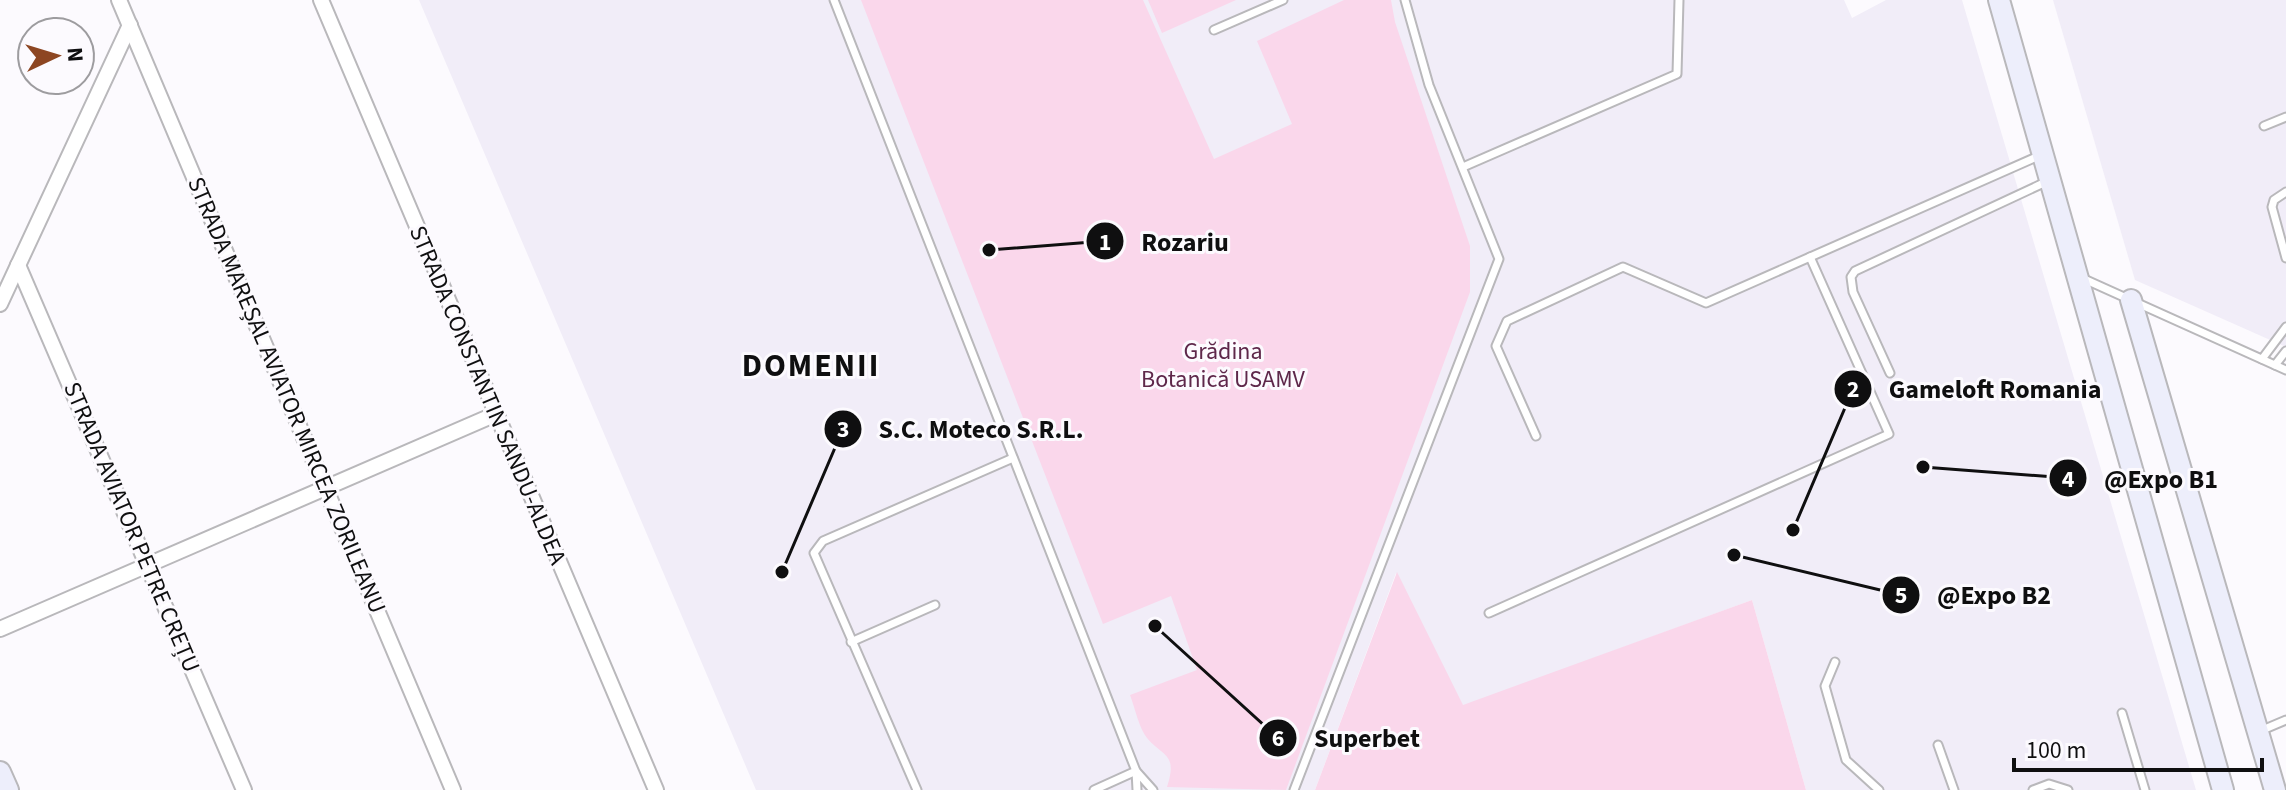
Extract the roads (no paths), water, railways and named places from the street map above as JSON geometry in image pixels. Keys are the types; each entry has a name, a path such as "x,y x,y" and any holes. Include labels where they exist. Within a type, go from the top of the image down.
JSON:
{"street":[{"name":"STRADA MAREȘAL AVIATOR MIRCEA ZORILEANU","path":"119,0 453,790"},
{"name":"STRADA CONSTANTIN SANDU-ALDEA","path":"321,0 656,790"},
{"path":"1999,0 2224,788"},
{"path":"0,304 130,25"},
{"name":"STRADA AVIATOR PETRE CREȚU","path":"18,265 244,790"},
{"path":"2131,300 2275,790"},
{"path":"0,629 496,414"},
{"path":"0,772 8,790"}],"lane":[{"path":"834,0 1136,771 1137,790"},
{"path":"1214,30 1283,0"},
{"path":"1294,790 1499,259 1429,85 1405,0"},
{"path":"1463,167 1677,74 1679,0"},
{"path":"2264,126 2286,117"},
{"path":"1536,436 1496,346 1507,321 1623,267 1706,303 2043,154"},
{"path":"1890,373 1853,292 1851,277 1855,271 2050,180"},
{"path":"2286,192 2274,200 2272,207 2286,258"},
{"path":"1489,613 1889,434 1810,257"},
{"path":"2078,276 2286,370"},
{"path":"2262,359 2286,327"},
{"path":"2275,365 2286,351"},
{"path":"917,790 815,559 817,546 1013,458"},
{"path":"851,642 935,605"},
{"path":"1835,662 1825,686 1846,760 1879,790"},
{"path":"2122,713 2145,790"},
{"path":"2258,732 2286,720"},
{"path":"1938,745 1954,790"},
{"path":"1094,790 1136,771"},
{"path":"1136,771 1153,790"},
{"path":"2033,790 2049,784 2068,790"}],"place":[{"name":"Rozariu","path":"989,250"},
{"name":"@Expo B1","path":"1923,467"},
{"name":"Gameloft Romania","path":"1793,530"},
{"name":"@Expo B2","path":"1734,555"},
{"name":"S.C. Moteco S.R.L.","path":"782,572"},
{"name":"Superbet","path":"1155,626"}],"district":[{"name":"DOMENII","path":"811,365"}],"park label":[{"name":"Grădina Botanică USAMV","path":"1223,365"}]}
